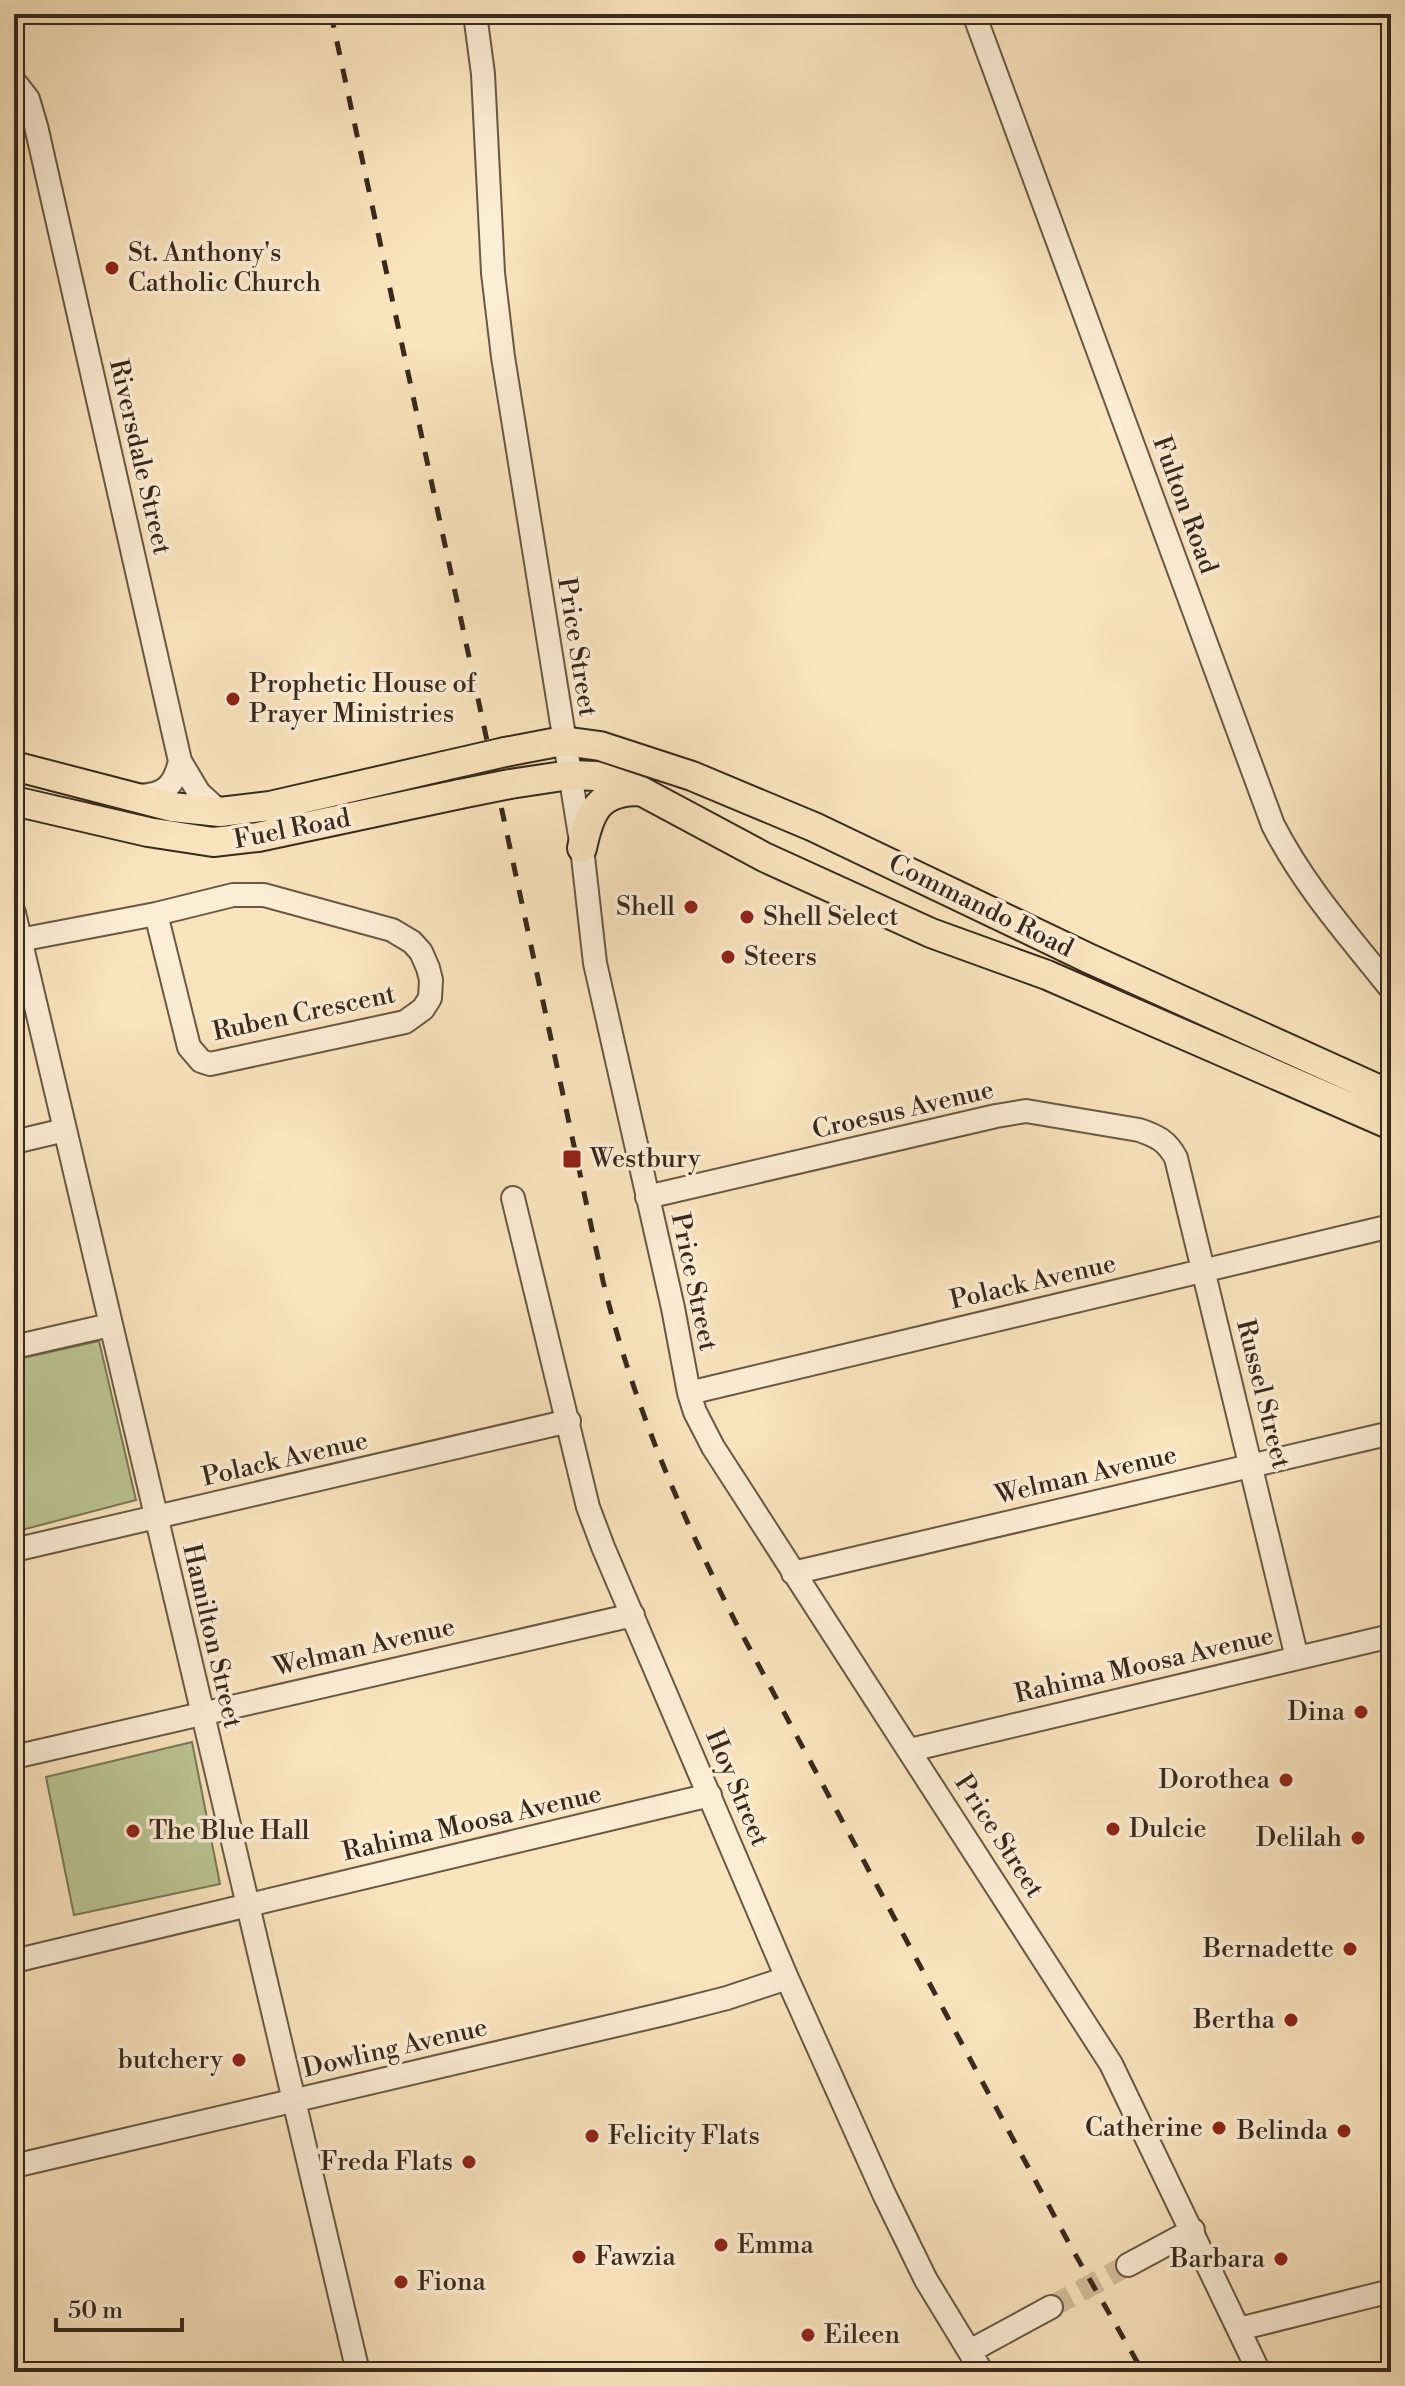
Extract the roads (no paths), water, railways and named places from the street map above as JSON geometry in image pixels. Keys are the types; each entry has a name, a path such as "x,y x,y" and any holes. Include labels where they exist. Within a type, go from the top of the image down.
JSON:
{"main road":[{"name":"Fuel Road","path":"14,766 172,807 220,812 270,806 563,741"},
{"name":"Commando Road","path":"563,741 600,746 681,772 814,827 1088,958 1391,1095"},
{"name":"Fuel Road","path":"14,801 148,832 213,842 258,837 510,784 570,775"},
{"name":"Commando Road","path":"570,775 596,776 641,791 764,857 931,933 1047,975 1391,1125"},
{"path":"582,848 586,828 603,800 622,791 641,791"},
{"path":"14,828 25,816 50,810"}],"street":[{"name":"Price Street","path":"475,14 483,74 493,273 523,484 582,848 595,963 673,1308 689,1393 705,1433 793,1573 1111,2064 1259,2372"},
{"name":"Fulton Road","path":"974,14 1273,825 1313,891 1391,989"},
{"name":"Riversdale Street","path":"14,81 28,99 45,166 180,761 199,793 220,812"},
{"path":"127,796 153,795 165,791 172,786 180,761"},
{"name":"Ruben Crescent","path":"18,940 156,914 233,895 264,895 403,935 421,952 431,980 430,998 423,1009 405,1022 210,1064 201,1061 189,1047 156,914"},
{"name":"Hamilton Street","path":"14,913 358,2372"},
{"name":"Croesus Avenue","path":"647,1197 1026,1111 1139,1130 1169,1145"},
{"path":"14,1142 65,1130"},
{"name":"Russel Street","path":"1169,1145 1176,1158 1297,1658"},
{"name":"Hoy Street","path":"513,1198 588,1507 787,1978 910,2247 982,2372"},
{"name":"Polack Avenue","path":"689,1393 1391,1226"},
{"path":"14,1347 110,1325"},
{"name":"Polack Avenue","path":"14,1550 569,1421"},
{"name":"Welman Avenue","path":"793,1573 1391,1433"},
{"name":"Welman Avenue","path":"14,1757 633,1615"},
{"name":"Rahima Moosa Avenue","path":"910,1750 1391,1636"},
{"name":"Rahima Moosa Avenue","path":"14,1961 710,1795"},
{"name":"Dowling Avenue","path":"14,2166 683,2009 787,1978"},
{"path":"1128,2265 1193,2230"},
{"path":"1239,2329 1391,2291"},
{"path":"970,2351 1051,2307"}],"tunnel":[{"path":"1051,2307 1128,2265"}],"railway":[{"path":"331,14 603,1281 628,1370 659,1456 736,1623 1071,2247 1143,2372"}],"place":[{"name":"St. Anthony's Catholic Church","path":"112,268"},
{"name":"Prophetic House of Prayer Ministries","path":"233,699"},
{"name":"Shell","path":"691,907"},
{"name":"Shell Select","path":"747,917"},
{"name":"Steers","path":"728,957"},
{"name":"Westbury","path":"572,1159"},
{"name":"Dina","path":"1361,1712"},
{"name":"Dorothea","path":"1286,1780"},
{"name":"Dulcie","path":"1113,1829"},
{"name":"The Blue Hall","path":"133,1831"},
{"name":"Delilah","path":"1358,1838"},
{"name":"Bernadette","path":"1350,1949"},
{"name":"Bertha","path":"1291,2020"},
{"name":"butchery","path":"239,2060"},
{"name":"Catherine","path":"1219,2128"},
{"name":"Belinda","path":"1344,2131"},
{"name":"Felicity Flats","path":"592,2136"},
{"name":"Freda Flats","path":"469,2162"},
{"name":"Emma","path":"721,2245"},
{"name":"Fawzia","path":"579,2257"},
{"name":"Barbara","path":"1281,2259"},
{"name":"Fiona","path":"401,2282"},
{"name":"Eileen","path":"808,2335"}]}
